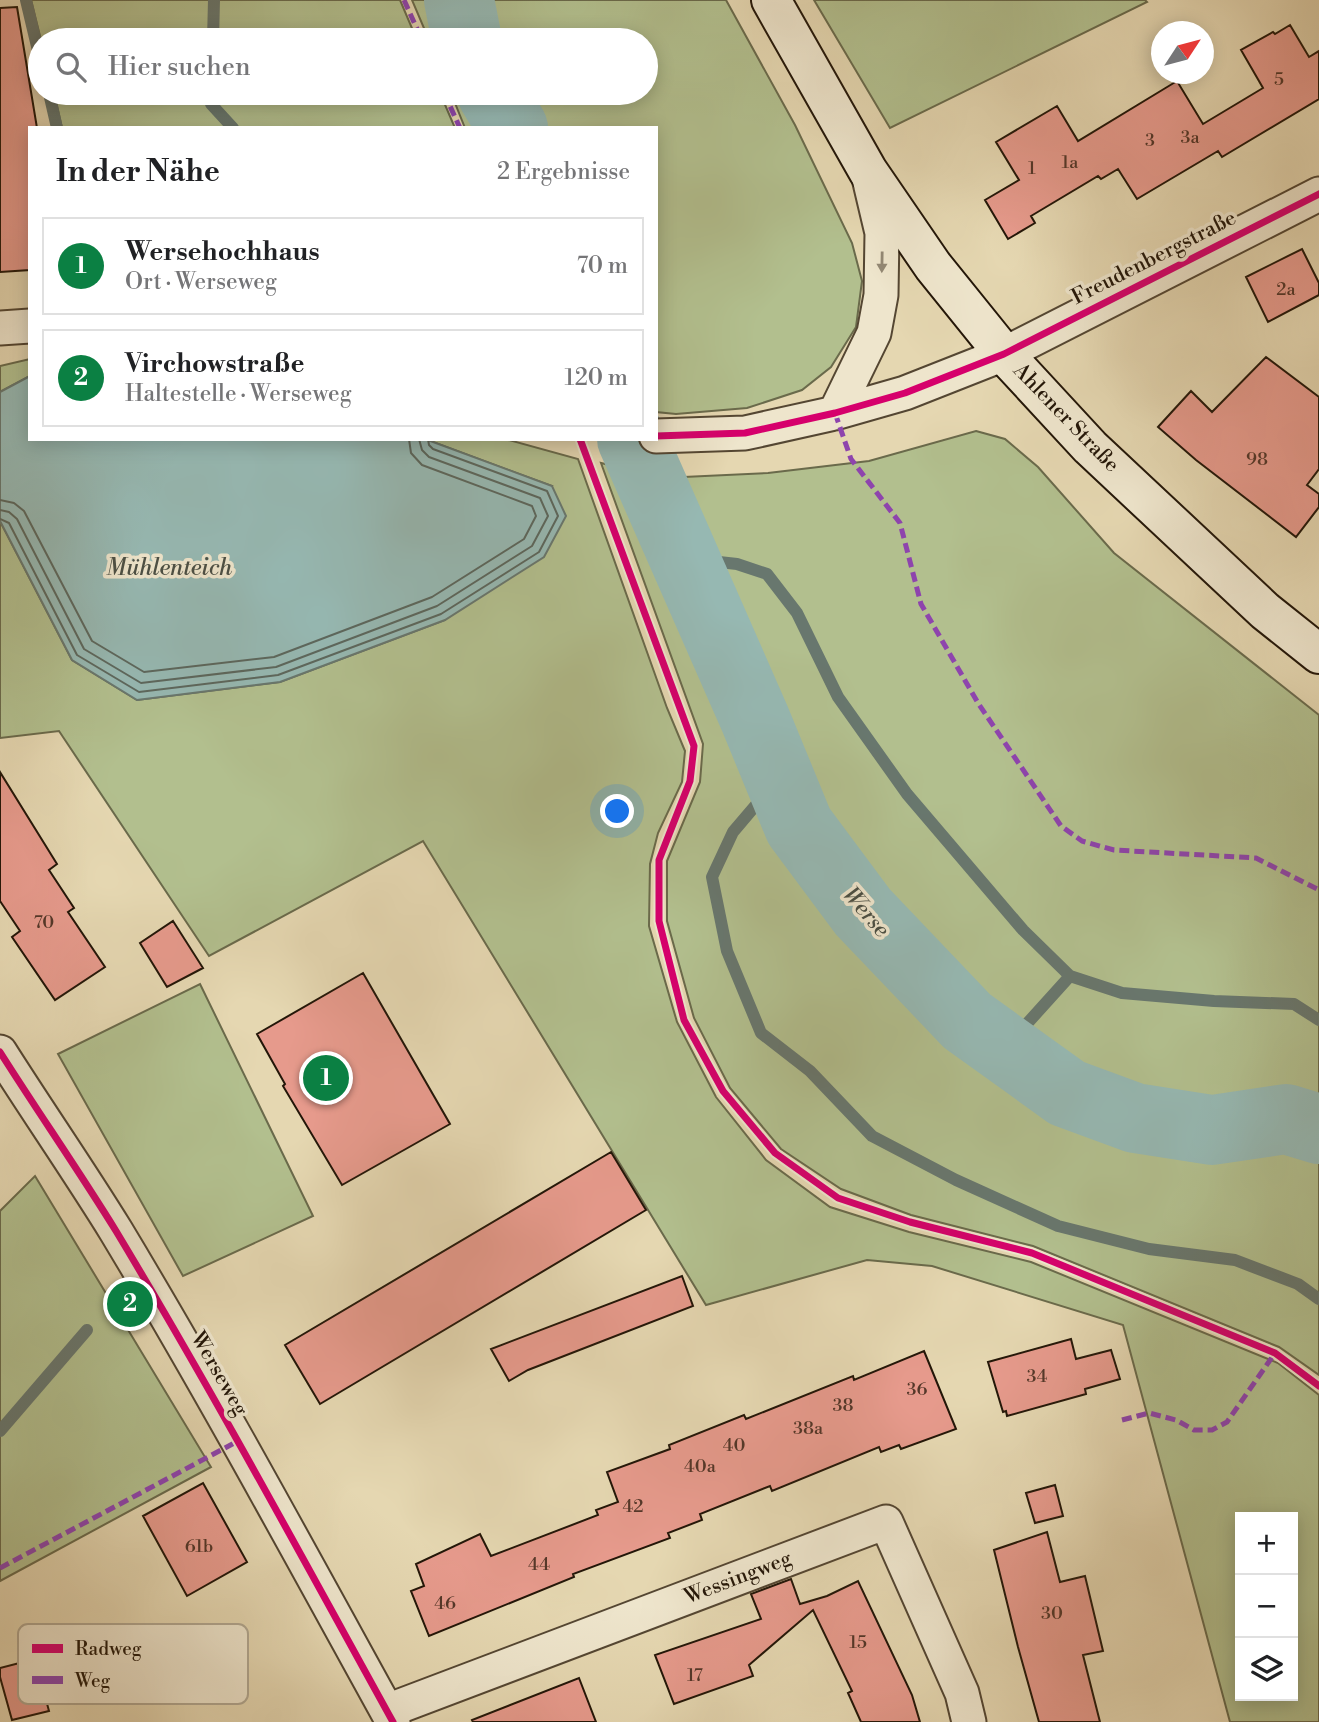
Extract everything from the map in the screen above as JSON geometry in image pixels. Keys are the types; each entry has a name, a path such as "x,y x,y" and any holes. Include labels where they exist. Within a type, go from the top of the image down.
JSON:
{"main road":[{"name":"Ahlener Straße","path":"771,0 868,172 933,266 1004,354 1090,447 1265,611 1319,654"}],"street":[{"path":"835,412 874,333 881,295 882,233 868,172"},
{"name":"Freudenbergstraße","path":"658,436 745,433 905,393 1004,354 1319,194"},
{"path":"0,328 28,326"},
{"name":"Werseweg","path":"0,1052 151,1290 265,1486 390,1716"},
{"name":"Wessingweg","path":"390,1716 886,1522 962,1693 969,1722"}],"green space":[{"path":"31,0 400,0 412,28 38,28"},
{"path":"412,0 726,0 795,125 852,243 862,281 856,327 831,367 802,390 747,408 676,414 658,412 658,126 464,126 456,105 658,105 658,28 424,28"},
{"path":"814,0 1145,0 1147,2 890,128"},
{"path":"57,105 445,105 454,126 62,126"},
{"path":"28,359 28,377 0,392 0,366"},
{"path":"976,431 1005,439 1038,467 1114,553 1319,715 1319,1375 1279,1347 1033,1246 911,1215 841,1189 781,1149 730,1088 694,1018 667,921 667,861 700,782 703,744 601,463 662,478 768,473 869,461"},
{"path":"430,441 512,441 578,459 667,708 685,751 682,782 658,833 650,864 649,926 677,1022 716,1097 766,1160 830,1207 909,1232 1031,1262 1278,1363 1319,1395 1319,1722 1230,1722 1123,1325 932,1266 867,1260 706,1305 423,841 209,956 59,731 0,738 0,521 72,660 137,700 280,682 445,620 552,486"},
{"path":"200,984 313,1216 183,1276 58,1054"},
{"path":"35,1176 211,1467 0,1581 0,1211"}],"water":[{"name":"Mühlenteich","path":"28,377 28,441 430,441 552,486 566,516 544,557 445,620 280,682 137,700 72,660 0,521 0,392"}],"building":[{"path":"17,7 28,74 28,105 33,105 37,126 28,126 28,270 0,272 0,8"},
{"path":"1290,25 1309,57 1319,51 1319,99 1222,157 1218,151 1137,199 1118,169 1101,179 1098,176 1031,216 1035,223 1008,239 985,200 1019,180 996,142 1057,106 1078,141 1172,84 1179,84 1203,124 1263,88 1241,50 1273,32 1275,34"},
{"path":"1302,249 1319,283 1319,295 1268,322 1246,277"},
{"path":"1266,357 1319,397 1319,469 1307,485 1319,494 1319,507 1296,537 1196,460 1158,427 1191,391 1212,412"},
{"path":"0,772 57,864 49,870 74,908 68,912 105,967 55,1000 12,937 20,931 0,901"},
{"path":"173,921 203,968 167,987 140,943"},
{"path":"363,973 450,1124 342,1185 283,1086 285,1084 257,1034"},
{"path":"611,1152 646,1210 320,1404 285,1345"},
{"path":"682,1276 693,1306 528,1370 509,1381 491,1349"},
{"path":"1071,1339 1076,1359 1111,1350 1120,1379 1085,1389 1086,1394 1007,1416 1006,1411 1003,1412 988,1362"},
{"path":"924,1351 956,1429 901,1449 899,1445 881,1452 879,1447 772,1491 770,1486 700,1514 702,1520 668,1533 670,1538 573,1574 574,1577 429,1636 411,1591 424,1586 416,1564 480,1534 491,1556 598,1515 596,1510 618,1502 607,1472 670,1449 669,1445 744,1415 746,1419 853,1376 854,1380"},
{"path":"203,1483 247,1562 187,1596 143,1516"},
{"path":"1055,1485 1063,1516 1035,1523 1026,1493"},
{"path":"1047,1532 1060,1582 1085,1576 1103,1651 1083,1655 1100,1722 1039,1722 1018,1647 994,1550"},
{"path":"791,1579 800,1604 827,1596 858,1581 912,1695 920,1722 861,1722 848,1693 852,1691 813,1610 749,1665 753,1676 674,1704 655,1655 761,1619 751,1594"},
{"path":"18,1663 18,1704 47,1704 49,1711 12,1720 0,1668"},
{"path":"579,1678 596,1722 472,1720"}],"waterway":[{"path":"26,0 33,28"},
{"path":"213,28 214,0"},
{"name":"Werse","path":"459,0 465,28"},
{"path":"52,105 57,126"},
{"path":"212,105 231,126"},
{"name":"Werse","path":"499,105 512,126"},
{"name":"Werse","path":"633,441 799,826 863,912 967,1021 1067,1093 1135,1118 1212,1130 1286,1119 1319,1129"},
{"path":"683,558 737,564 767,574 797,613 838,697 907,794 1023,930 1070,976"},
{"path":"779,778 733,832 712,877 727,951 761,1033 810,1071 872,1136 956,1180 1058,1226 1149,1249 1235,1260 1298,1284 1319,1299"},
{"path":"1005,1048 1070,976 1122,993 1214,1001 1294,1004 1319,1020"},
{"path":"0,1431 87,1330"}],"marked path":[{"path":"404,0 417,28"},
{"path":"449,105 459,126"},
{"path":"835,413 851,459 900,523 921,604 978,703 1061,826 1082,841 1114,850 1256,858 1319,890"},
{"path":"1122,1420 1149,1413 1176,1420 1194,1430 1212,1430 1227,1422 1275,1353"},
{"path":"0,1568 238,1441"}],"cycle path":[{"path":"658,436 745,433 835,413 905,393 1004,354 1319,194"},
{"path":"581,441 694,746 690,781 659,860 659,921 684,1020 723,1091 775,1153 838,1198 910,1222 1032,1253 1275,1353 1319,1386"},
{"path":"0,1052 102,1209 152,1292 257,1475 393,1722"}],"place":[{"name":"Wersehochhaus","path":"326,1078"},
{"name":"Virchowstraße","path":"130,1304"}]}
